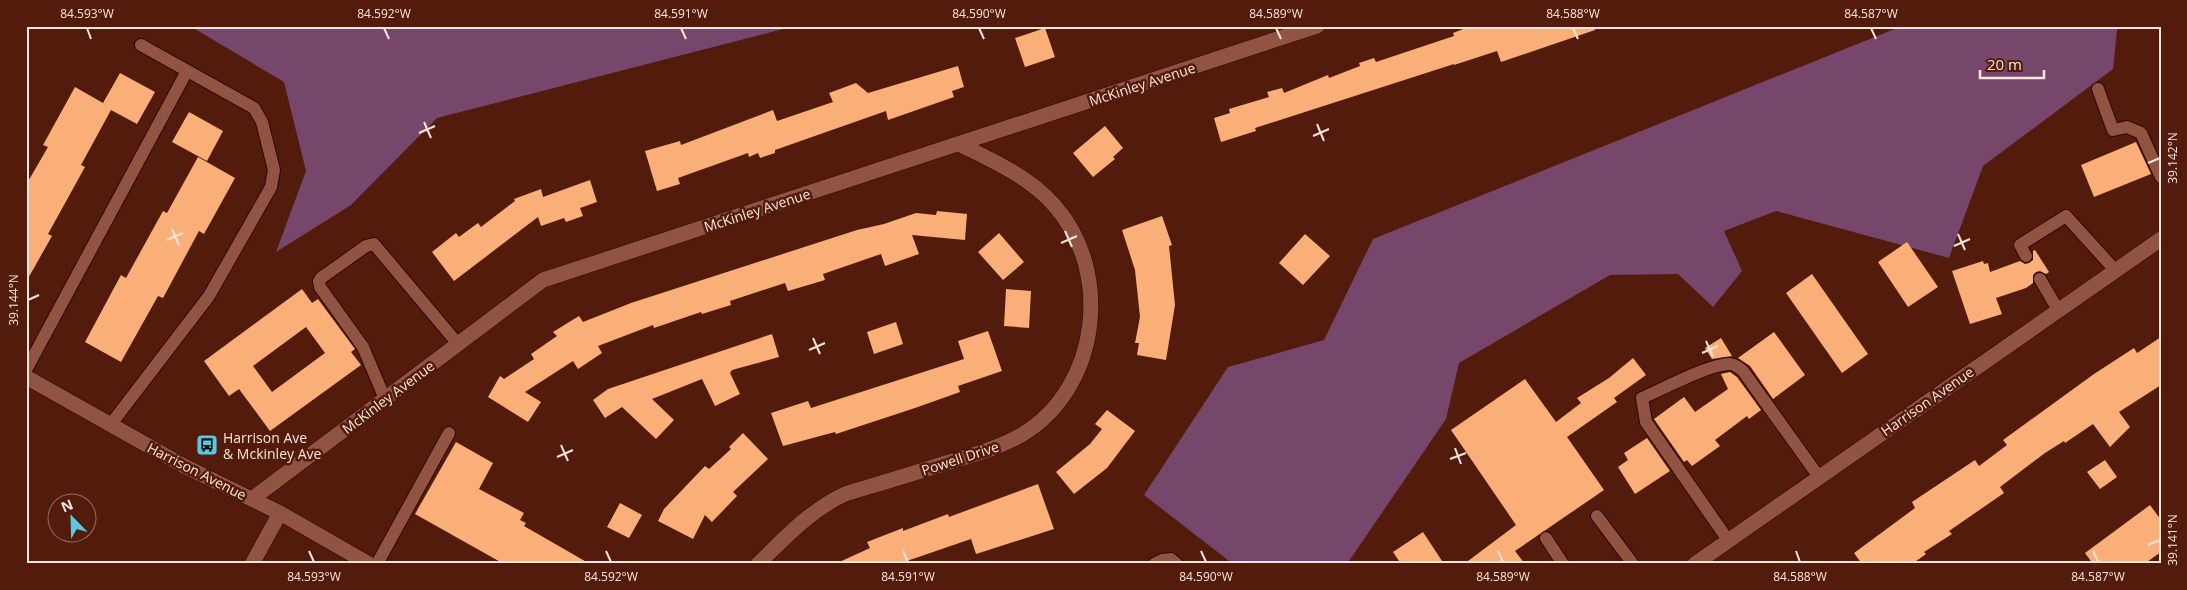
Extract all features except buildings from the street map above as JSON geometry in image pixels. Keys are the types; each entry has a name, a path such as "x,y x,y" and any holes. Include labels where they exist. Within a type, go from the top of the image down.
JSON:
{"street":[{"name":"McKinley Avenue","path":"252,499 543,280 1317,26"},
{"name":"Powell Drive","path":"758,564 812,513 845,494 1000,447 1025,432 1049,412 1067,389 1076,372 1087,344 1091,315 1088,276 1084,258 1072,231 1056,207 1019,175 960,144"},
{"name":"Harrison Avenue","path":"1694,564 2161,239"},
{"name":"Harrison Avenue","path":"26,377 184,466 280,513 369,564"},
{"path":"252,564 280,513"}],"lane":[{"path":"111,424 217,283 271,188 274,170 262,122 254,108 140,45"},
{"path":"26,370 187,71"},
{"path":"2098,90 2113,130 2127,127 2140,133 2161,177"},
{"path":"2026,256 2020,245 2066,216 2115,270"},
{"path":"385,399 362,347 320,288 319,281 321,278 366,246 374,244 458,344"},
{"path":"2040,279 2058,310"},
{"path":"1728,540 1646,422 1642,398 1715,367 1731,363 1736,365 1743,371 1819,477"},
{"path":"377,564 449,433"},
{"path":"1597,516 1633,564"},
{"path":"1546,538 1563,564"},
{"path":"1154,564 1162,560 1171,560 1177,564"}],"shaded area":[{"path":"190,26 795,26 437,118 351,205 276,252 306,171 284,82"},
{"path":"1902,26 2120,26 2117,30 2113,69 1983,166 1949,258 1776,211 1724,231 1742,271 1713,307 1678,274 1610,275 1459,363 1446,419 1347,564 1233,564 1144,495 1228,367 1324,340 1373,239"}],"place":[{"name":"Harrison Ave & Mckinley Ave","path":"207,445"}]}
